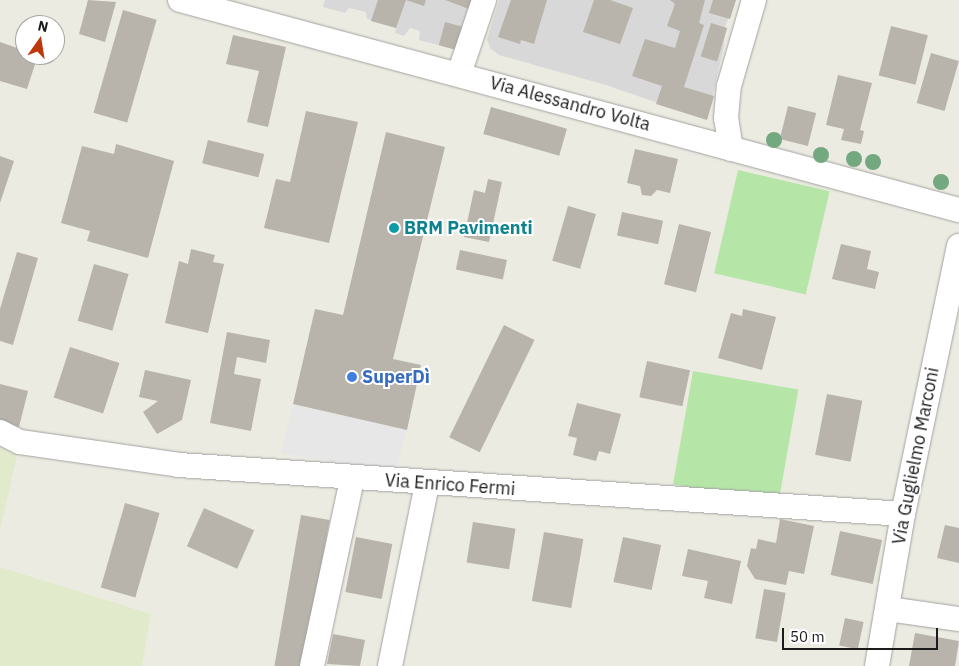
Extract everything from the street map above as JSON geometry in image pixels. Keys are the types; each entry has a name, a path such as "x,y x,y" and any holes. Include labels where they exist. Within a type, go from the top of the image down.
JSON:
{"street":[{"name":"Via Alessandro Volta","path":"180,0 237,7 459,74 959,210"},
{"path":"459,74 484,0"},
{"path":"731,149 726,118 729,86 754,0"},
{"name":"Via Guglielmo Marconi","path":"877,666 903,514 959,246"},
{"name":"Via Enrico Fermi","path":"0,432 20,442 179,465 426,484 903,514"},
{"path":"312,666 352,478"},
{"path":"390,666 426,484"},
{"path":"888,609 959,619"}],"shaded area":[{"path":"325,0 476,0 460,51 419,40 420,31 410,28 404,36 395,33 396,28 367,19 366,12 349,8 345,13 323,7"},
{"path":"499,0 736,0 725,27 724,46 707,120 606,85 499,55 490,48 487,39"},
{"path":"293,404 407,430 396,469 360,467 281,453"}],"green space":[{"path":"738,170 830,191 806,294 714,273"},
{"path":"693,371 798,390 778,503 673,484"},
{"path":"0,432 20,442 0,531"},
{"path":"0,567 151,614 142,666 0,666"}],"building":[{"path":"88,0 116,2 105,42 79,34"},
{"path":"378,0 406,0 396,28 371,21"},
{"path":"406,0 426,0 424,6"},
{"path":"445,0 472,0 469,9"},
{"path":"511,0 547,0 534,44 521,40 520,44 498,37"},
{"path":"594,0 610,0 633,8 620,44 583,32"},
{"path":"670,0 705,0 699,23 704,25 684,87 714,96 707,120 656,104 662,86 632,76 645,39 675,48 680,31 667,26 675,4"},
{"path":"713,0 736,0 730,19 709,13"},
{"path":"123,10 157,20 127,123 94,113"},
{"path":"445,22 467,28 461,51 439,45"},
{"path":"711,23 727,28 717,61 701,56"},
{"path":"891,26 928,35 916,85 879,75"},
{"path":"233,35 286,47 268,127 247,122 259,71 226,64"},
{"path":"0,42 15,47 15,65 35,65 27,89 0,81"},
{"path":"931,53 959,61 945,111 917,103"},
{"path":"838,75 872,83 860,130 864,131 861,144 841,140 844,129 826,125"},
{"path":"788,106 816,113 808,146 780,139"},
{"path":"491,107 567,129 559,156 483,134"},
{"path":"306,111 358,122 329,243 264,228 276,179 290,182"},
{"name":"BRM Pavimenti","path":"386,132 445,147 393,359 421,365 407,430 293,404 315,309 343,315"},
{"path":"208,140 264,154 258,177 202,163"},
{"path":"116,144 174,161 148,258 87,241 90,231 61,223 82,146 114,154"},
{"path":"635,149 678,159 670,193 657,190 651,196 642,195 640,186 627,183"},
{"path":"0,156 14,161 0,203"},
{"path":"488,179 502,182 489,242 464,237 474,190 485,193"},
{"path":"568,206 596,214 580,269 552,261"},
{"path":"622,212 663,221 658,244 617,235"},
{"path":"679,224 711,232 696,292 664,284"},
{"path":"841,244 871,251 867,269 879,272 875,289 832,279"},
{"path":"191,249 215,255 213,262 224,264 208,333 165,323 179,261 188,264"},
{"path":"460,250 507,260 503,280 456,270"},
{"path":"17,252 38,258 13,345 0,341 0,309"},
{"path":"94,264 129,274 112,331 78,321"},
{"path":"743,309 776,317 762,370 718,358 731,313 742,316"},
{"path":"504,325 535,340 480,452 449,437"},
{"path":"227,332 270,340 266,363 237,357 234,374 261,379 251,431 210,423"},
{"path":"70,347 119,363 103,413 54,397"},
{"path":"647,361 690,370 682,406 639,397"},
{"path":"145,370 191,380 182,420 157,434 143,412 158,401 139,397"},
{"path":"0,384 28,391 19,427 0,422"},
{"path":"827,394 862,401 851,462 815,455"},
{"path":"577,403 621,414 610,454 599,451 596,461 573,455 577,438 568,436"},
{"path":"125,503 160,513 135,598 101,588"},
{"path":"204,508 254,530 237,569 187,546"},
{"path":"301,515 330,520 304,666 274,666"},
{"path":"780,519 814,526 804,574 789,571 786,585 755,579 747,566 751,548 756,549 758,539 776,543"},
{"path":"473,522 515,529 509,569 467,562"},
{"path":"945,525 959,528 959,563 937,558"},
{"path":"840,531 882,540 873,584 831,575"},
{"path":"544,532 583,539 571,608 532,601"},
{"path":"356,537 392,544 382,599 345,592"},
{"path":"623,537 661,545 652,590 613,582"},
{"path":"688,549 741,561 732,604 704,598 708,581 682,576"},
{"path":"764,589 786,593 777,642 755,638"},
{"path":"845,618 864,622 858,649 839,645"},
{"path":"915,633 959,641 955,666 909,666"},
{"path":"333,634 365,640 360,666 327,664"}],"place":[{"name":"BRM Pavimenti","path":"394,228"},
{"name":"SuperDì","path":"352,377"}]}
